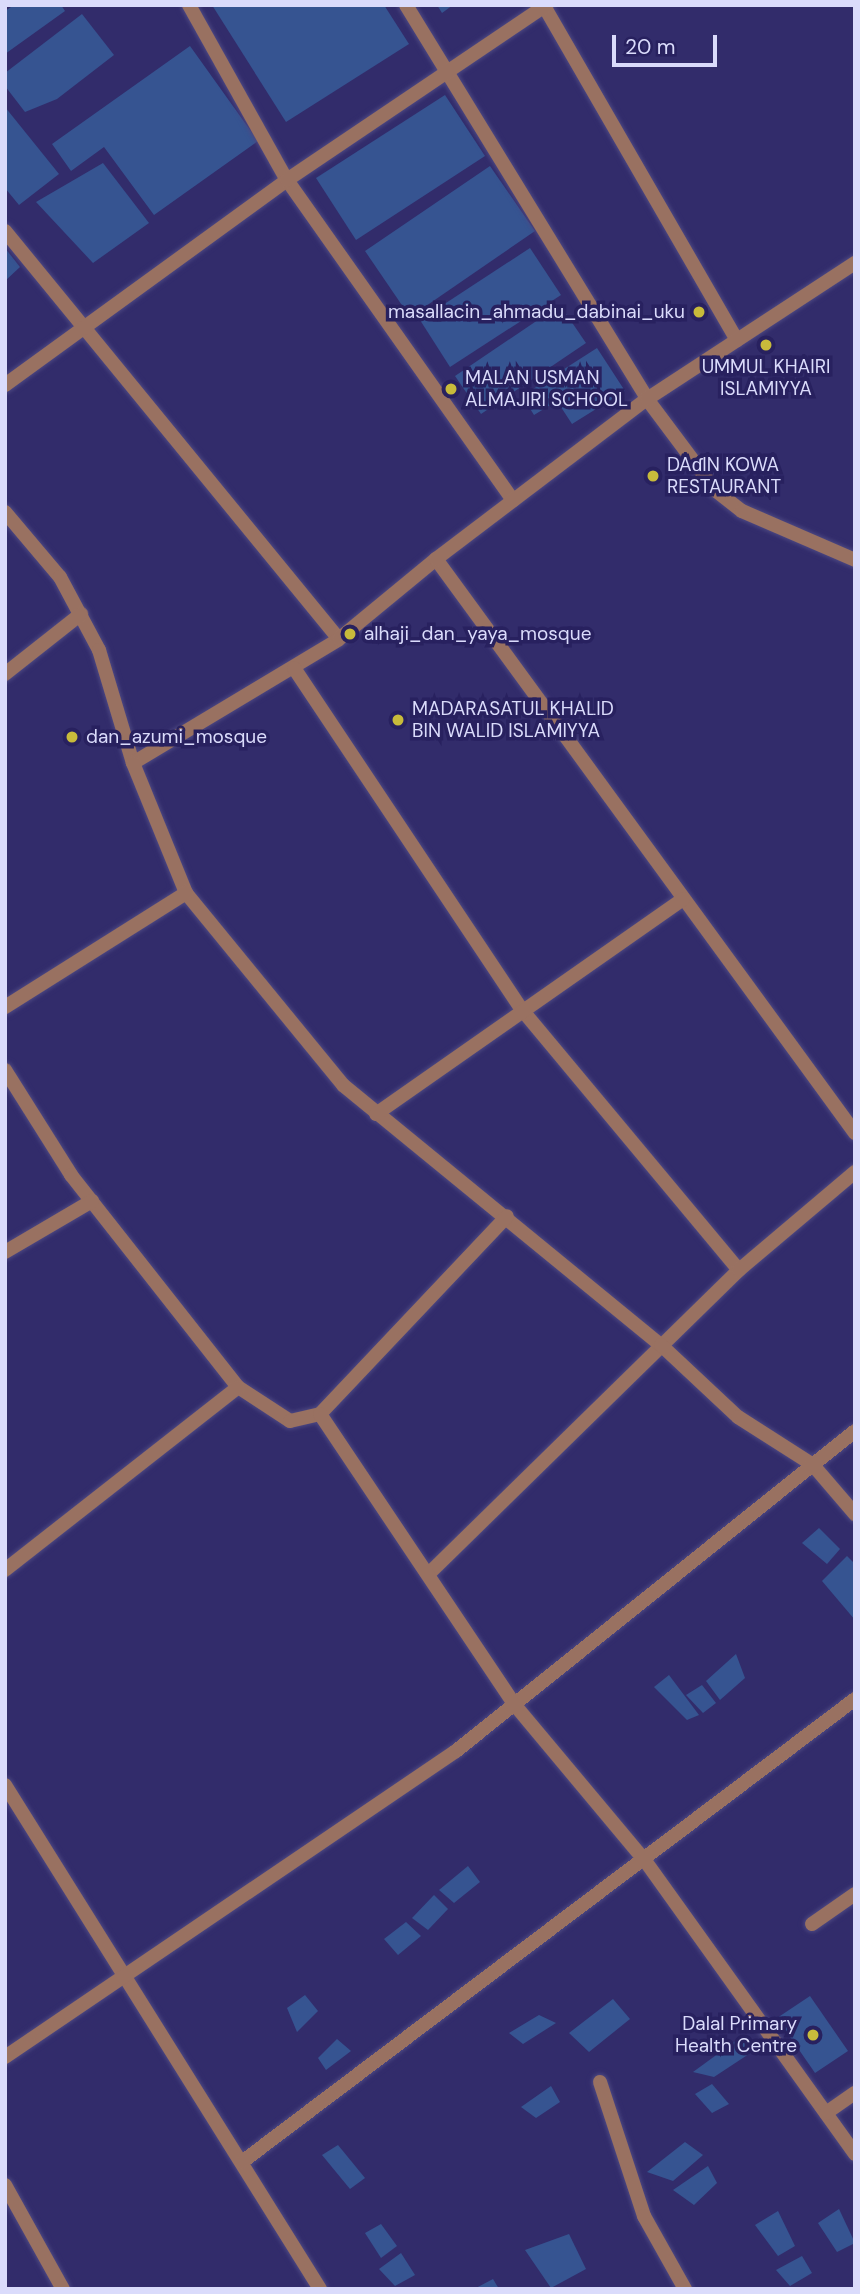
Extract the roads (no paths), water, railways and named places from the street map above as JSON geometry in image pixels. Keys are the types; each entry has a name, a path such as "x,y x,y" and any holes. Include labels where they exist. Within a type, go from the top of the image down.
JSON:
{"street":[{"path":"189,5 287,180 513,500"},
{"path":"406,5 450,72 647,400 715,490 741,511 855,561"},
{"path":"5,385 287,180 545,6 737,340"},
{"path":"5,231 82,329 339,639"},
{"path":"133,763 339,639 436,559 647,400 855,263"},
{"path":"5,512 60,577 99,650 133,763 186,893 343,1085 376,1114 508,1216 661,1345 738,1417 813,1465 855,1514"},
{"path":"436,559 855,1133"},
{"path":"5,674 81,614"},
{"path":"294,668 523,1011 739,1270"},
{"path":"5,1007 186,893"},
{"path":"376,1114 683,899"},
{"path":"5,1070 92,1201 238,1387 290,1421 320,1414 508,1216"},
{"path":"430,1573 739,1270 855,1172"},
{"path":"5,1252 92,1201"},
{"path":"5,1570 238,1387"},
{"path":"320,1414 430,1573 514,1704 646,1862 855,2154"},
{"path":"5,2057 129,1979 514,1704 855,1432"},
{"path":"242,2162 646,1862 855,1699"},
{"path":"5,1785 129,1979 320,2289"},
{"path":"812,1924 855,1894"},
{"path":"600,2082 644,2216 685,2289"},
{"path":"826,2113 855,2093"},
{"path":"5,2185 61,2288"}],"place":[{"name":"masallacin_ahmadu_dabinai_uku","path":"699,312"},
{"name":"UMMUL KHAIRI ISLAMIYYA","path":"766,345"},
{"name":"MALAN USMAN ALMAJIRI SCHOOL","path":"451,389"},
{"name":"DAɗIN KOWA RESTAURANT","path":"653,476"},
{"name":"alhaji_dan_yaya_mosque","path":"350,634"},
{"name":"MADARASATUL KHALID BIN WALID ISLAMIYYA","path":"398,720"},
{"name":"dan_azumi_mosque","path":"72,737"},
{"name":"Dalal Primary Health Centre","path":"813,2035"}]}
